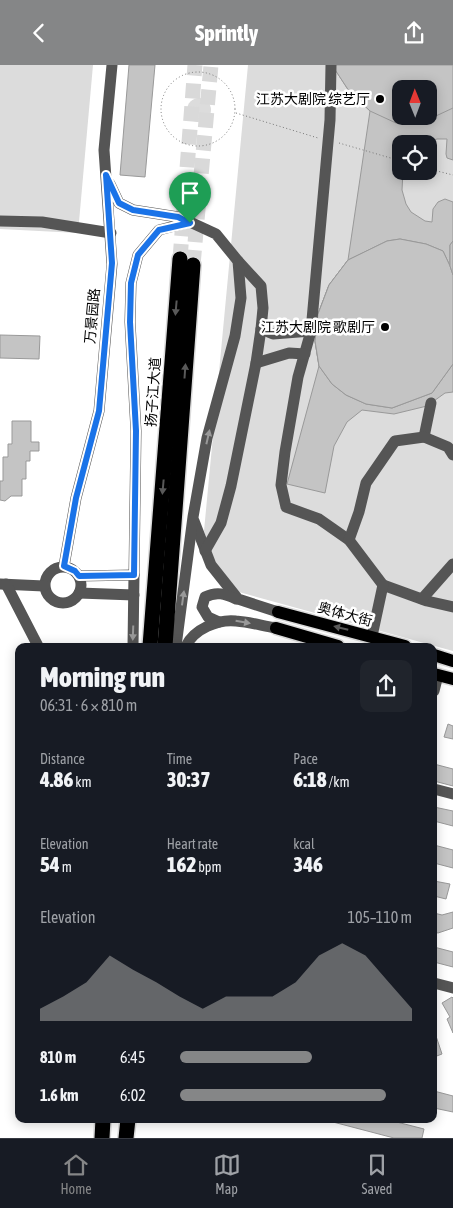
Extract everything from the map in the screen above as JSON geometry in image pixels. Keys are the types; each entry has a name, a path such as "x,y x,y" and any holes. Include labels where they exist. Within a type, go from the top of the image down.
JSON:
{"highway":[{"name":"扬子江大道","path":"150,643 186,262 165,643"},
{"path":"102,1138 103,1123"},
{"path":"126,1138 128,1123"}],"main road":[{"name":"奥体大街","path":"278,612 395,643"},
{"path":"276,628 328,643"},
{"path":"437,656 453,661"},
{"path":"437,674 453,679"}],"street":[{"name":"万景园路","path":"64,566 76,498 99,411 112,263 104,150 112,65"},
{"path":"331,65 329,141 311,331 298,377 281,485 286,507 319,519 349,540 383,585 422,599 453,607"},
{"path":"106,175 119,203 133,210 178,217 216,234 260,286 263,308 256,363 221,523 205,551"},
{"path":"0,221 42,222 111,233"},
{"path":"133,643 136,431 130,322 131,283 138,255 159,230 190,223"},
{"path":"176,643 193,517 208,438 234,336 241,298 238,261"},
{"path":"261,329 273,334 311,331"},
{"path":"256,363 289,353 305,354"},
{"path":"424,437 431,403"},
{"path":"349,540 360,512 366,483 395,441 424,437 448,447 453,455"},
{"path":"193,517 211,565 238,599"},
{"path":"422,599 453,564"},
{"path":"64,566 75,571 79,576 81,581 79,593 70,601 59,603 49,597 44,585 52,570 64,566"},
{"path":"79,576 134,575"},
{"path":"3,584 44,585"},
{"path":"3,584 36,643"},
{"path":"372,636 383,585"},
{"path":"79,593 134,595"},
{"path":"219,622 208,617 202,607 205,597 213,593 222,594 278,612"},
{"path":"187,643 189,639 206,627 219,622 235,621 276,628"},
{"path":"437,790 453,794"},
{"path":"437,984 453,988"}],"path":[{"path":"196,72 209,73 220,79 229,89 234,100 235,113 232,124 220,138 205,145 193,146 181,142 165,126 161,115 161,103 165,91 173,81 184,74 196,72"},
{"path":"235,113 392,158"},
{"path":"437,171 453,175"}],"shaded area":[{"path":"0,65 93,65 78,233 0,229"},
{"path":"248,65 453,65 453,651 437,647 437,643 424,643 239,592 212,559 204,531"},
{"path":"199,98 204,99 210,105 210,115 204,121 199,122 194,121 188,115 187,110 188,105 194,99"}],"building":[{"path":"129,65 155,65 145,177 120,175"},
{"path":"332,65 453,65 453,160 447,158 447,139 437,139 437,135 392,135 392,180 403,180 402,190 406,204 411,212 425,221 432,222 433,209 438,202 445,199 453,202 453,392 445,393 427,406 394,414 362,410 347,422 334,446 325,493 287,484 319,366 315,341 318,314 329,285 348,260 370,111 349,91"},
{"name":"江苏大剧院 综艺厅","path":"332,65 453,65 453,108 438,115 438,80 392,80 392,121 370,111 349,91"},
{"name":"江苏大剧院 歌剧厅","path":"400,239 426,244 443,251 450,266 450,245 453,241 453,364 432,393 392,408 366,404 346,395 332,384 319,366 315,341 318,314 329,285 348,260 387,241"},
{"name":"江苏大剧院 歌剧厅","path":"400,239 426,244 443,251 450,266 453,275 453,364 432,393 392,408 366,404 346,395 332,384 319,366 315,341 318,314 329,285 348,260 387,241"},
{"path":"453,241 453,275 450,266 450,245"},
{"path":"0,335 40,336 39,359 0,358"},
{"path":"12,421 31,421 31,442 39,442 39,451 30,451 30,461 26,461 26,479 22,479 22,496 11,496 5,501 0,500 0,481 3,481 3,457 8,457 8,444 12,444"},
{"path":"448,724 453,726 453,739 444,737"},
{"path":"437,765 453,769 453,786 437,782"},
{"path":"437,808 453,811 453,826 437,822"},
{"path":"437,846 453,850 453,868 437,864"},
{"path":"437,882 450,884 446,899 437,897"},
{"path":"453,912 453,928 437,933 437,914 442,915"},
{"path":"437,948 453,952 453,967 437,963"},
{"path":"452,997 453,1033 447,1019 450,1017 442,1003"},
{"path":"437,1039 442,1054 437,1056"},
{"path":"437,1092 453,1096 453,1112 437,1109"},
{"path":"337,1123 401,1123 424,1129 422,1138 394,1138"}],"tunnel":[{"path":"180,259 195,65"},
{"path":"193,265 211,65"}],"place":[{"name":"江苏大剧院 综艺厅","path":"380,99"},
{"name":"江苏大剧院 歌剧厅","path":"385,327"}],"route":[{"path":"106,175 119,203 133,210 178,217 190,223 159,230 138,255 131,283 130,322 136,431 134,575 79,576 75,571 64,566 76,498 99,411 112,263 106,175"}]}
